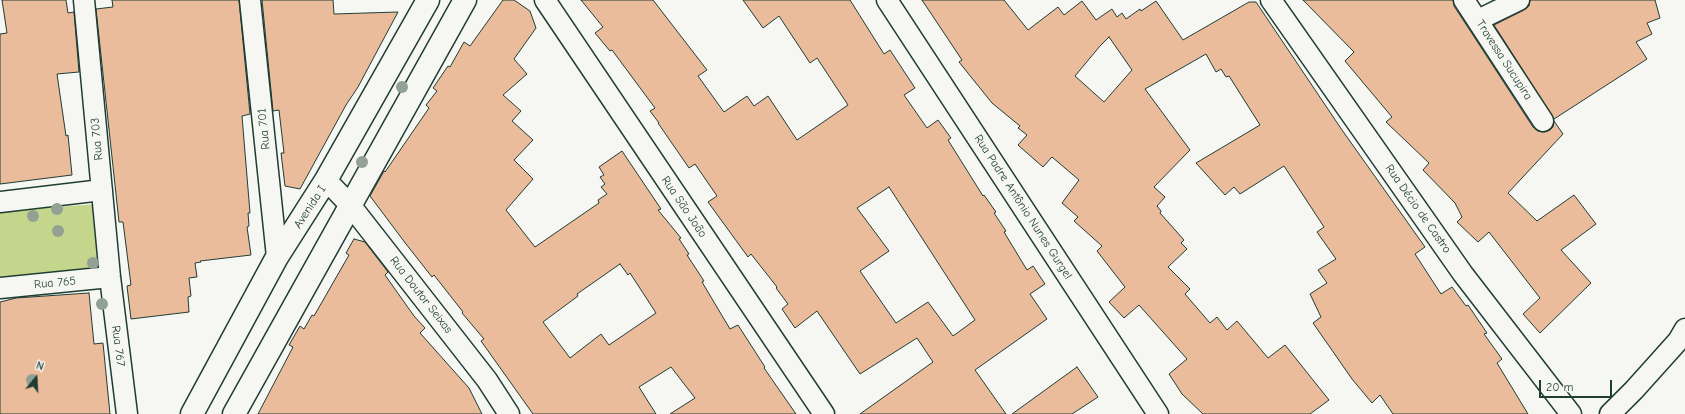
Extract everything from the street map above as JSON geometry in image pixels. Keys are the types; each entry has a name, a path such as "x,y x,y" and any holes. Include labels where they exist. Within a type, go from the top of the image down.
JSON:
{"street":[{"name":"Rua 703","path":"84,0 110,277"},
{"name":"Rua 701","path":"250,0 277,257"},
{"name":"Avenida I","path":"192,414 277,257 326,180 428,0"},
{"path":"234,414 465,0"},
{"name":"Rua São João","path":"545,0 824,414"},
{"name":"Rua Padre Antônio Nunes Gurgel","path":"887,0 1158,414"},
{"name":"Rua Décio de Castro","path":"1272,0 1463,274 1571,414"},
{"name":"Travessa Sucupira","path":"1464,0 1543,121"},
{"path":"1478,20 1519,0"},
{"name":"Rua Doutor Seixas","path":"326,180 351,206 487,380 509,414"},
{"path":"0,202 102,190"},
{"name":"Rua 765","path":"0,288 110,277"},
{"name":"Rua 767","path":"110,277 127,414"},
{"path":"1610,414 1634,390 1678,341 1685,329"}],"green space":[{"path":"97,204 104,268 0,277 0,211"}],"building":[{"path":"2,0 66,0 68,13 74,12 79,72 57,74 66,136 68,135 72,175 0,184 0,34 7,33"},
{"path":"112,0 239,0 250,114 242,116 250,213 248,213 249,226 247,227 251,255 200,261 201,262 195,263 197,277 189,278 191,296 188,297 189,312 131,319 127,286 131,285 123,222 119,222 96,9 113,7"},
{"path":"262,0 333,0 334,14 398,12 358,87 346,105 300,189 285,186 281,153 284,153 279,110 273,111"},
{"path":"503,0 514,0 530,11 536,28 514,59 527,74 503,95 521,111 512,121 533,140 514,160 533,179 506,210 535,247 599,203 598,200 607,194 601,187 605,184 600,177 604,175 599,167 622,151 661,209 658,210 681,238 679,239 689,254 687,255 704,281 702,282 730,329 738,325 765,367 764,368 796,414 670,414 695,398 671,367 639,387 656,414 533,414 481,341 484,339 462,313 463,312 434,275 432,277 370,196 384,171 385,172 429,108 426,105 437,91 433,88 448,66 450,67 464,42 470,46","holes":["620,264 628,275 630,273 656,313 609,345 601,334 570,358 543,322 578,296 577,294"]},
{"path":"581,0 653,0 707,70 698,76 724,112 747,96 754,106 768,96 797,140 848,105 817,58 810,63 779,16 763,28 743,0 850,0 884,54 890,50 915,88 904,95 927,128 938,120 951,138 948,140 983,196 984,195 996,212 994,213 1006,231 1004,232 1027,270 1033,266 1045,284 1030,294 1047,319 975,370 1006,414 860,414 933,362 917,338 860,374 817,311 795,328 782,309 788,304 776,288 777,287 751,254 748,257 708,202 717,196 695,164 689,168 650,111 655,108 612,50 610,51 595,33 603,27","holes":["889,187 975,320 953,336 928,302 896,323 860,271 889,251 857,208"]},
{"path":"922,0 1004,0 1028,30 1058,7 1064,15 1082,1 1096,20 1112,9 1117,17 1122,13 1126,19 1140,9 1141,11 1156,1 1183,40 1249,2 1256,2 1342,130 1425,247 1415,254 1441,294 1452,287 1466,306 1468,305 1487,333 1484,334 1502,359 1497,363 1528,414 1393,414 1380,395 1372,403 1352,379 1313,323 1321,317 1310,294 1327,283 1318,270 1336,259 1317,232 1324,227 1284,166 1240,194 1234,187 1225,195 1196,163 1260,125 1229,76 1226,77 1221,69 1216,72 1206,54 1145,89 1190,150 1154,187 1165,197 1157,206 1161,211 1160,213 1184,240 1181,243 1187,249 1168,267 1190,289 1185,294 1210,323 1217,317 1227,330 1237,321 1268,358 1285,345 1329,400 1310,414 1203,414 1182,394 1169,374 1187,359 1139,305 1124,318 1109,302 1125,287 1097,251 1102,246 1074,221 1078,217 1062,203 1079,180 1052,157 1043,167 1018,145 1027,135 1018,128 1020,126 992,103 959,62 962,60","holes":["1109,37 1132,70 1104,102 1075,76"]},
{"path":"1303,0 1453,0 1454,6 1533,127 1538,131 1544,132 1553,127 1554,121 1563,134 1508,193 1537,221 1574,195 1596,224 1561,250 1591,283 1540,333 1523,314 1540,298 1489,232 1478,242 1457,222 1462,217 1455,203 1423,170 1429,163 1386,122 1392,117 1345,61 1354,52"},
{"path":"1530,0 1655,0 1660,18 1647,23 1652,34 1636,42 1647,59 1554,119 1494,25 1524,10 1529,6"},
{"path":"354,239 365,242 388,272 385,275 414,316 425,328 420,333 469,388 482,414 258,414 293,347 289,345 300,326 304,329 312,315 314,316 349,255 346,253"},
{"path":"89,293 94,344 103,343 110,414 0,414 0,302 16,298"},
{"path":"1077,367 1098,397 1072,414 1012,414"}]}
